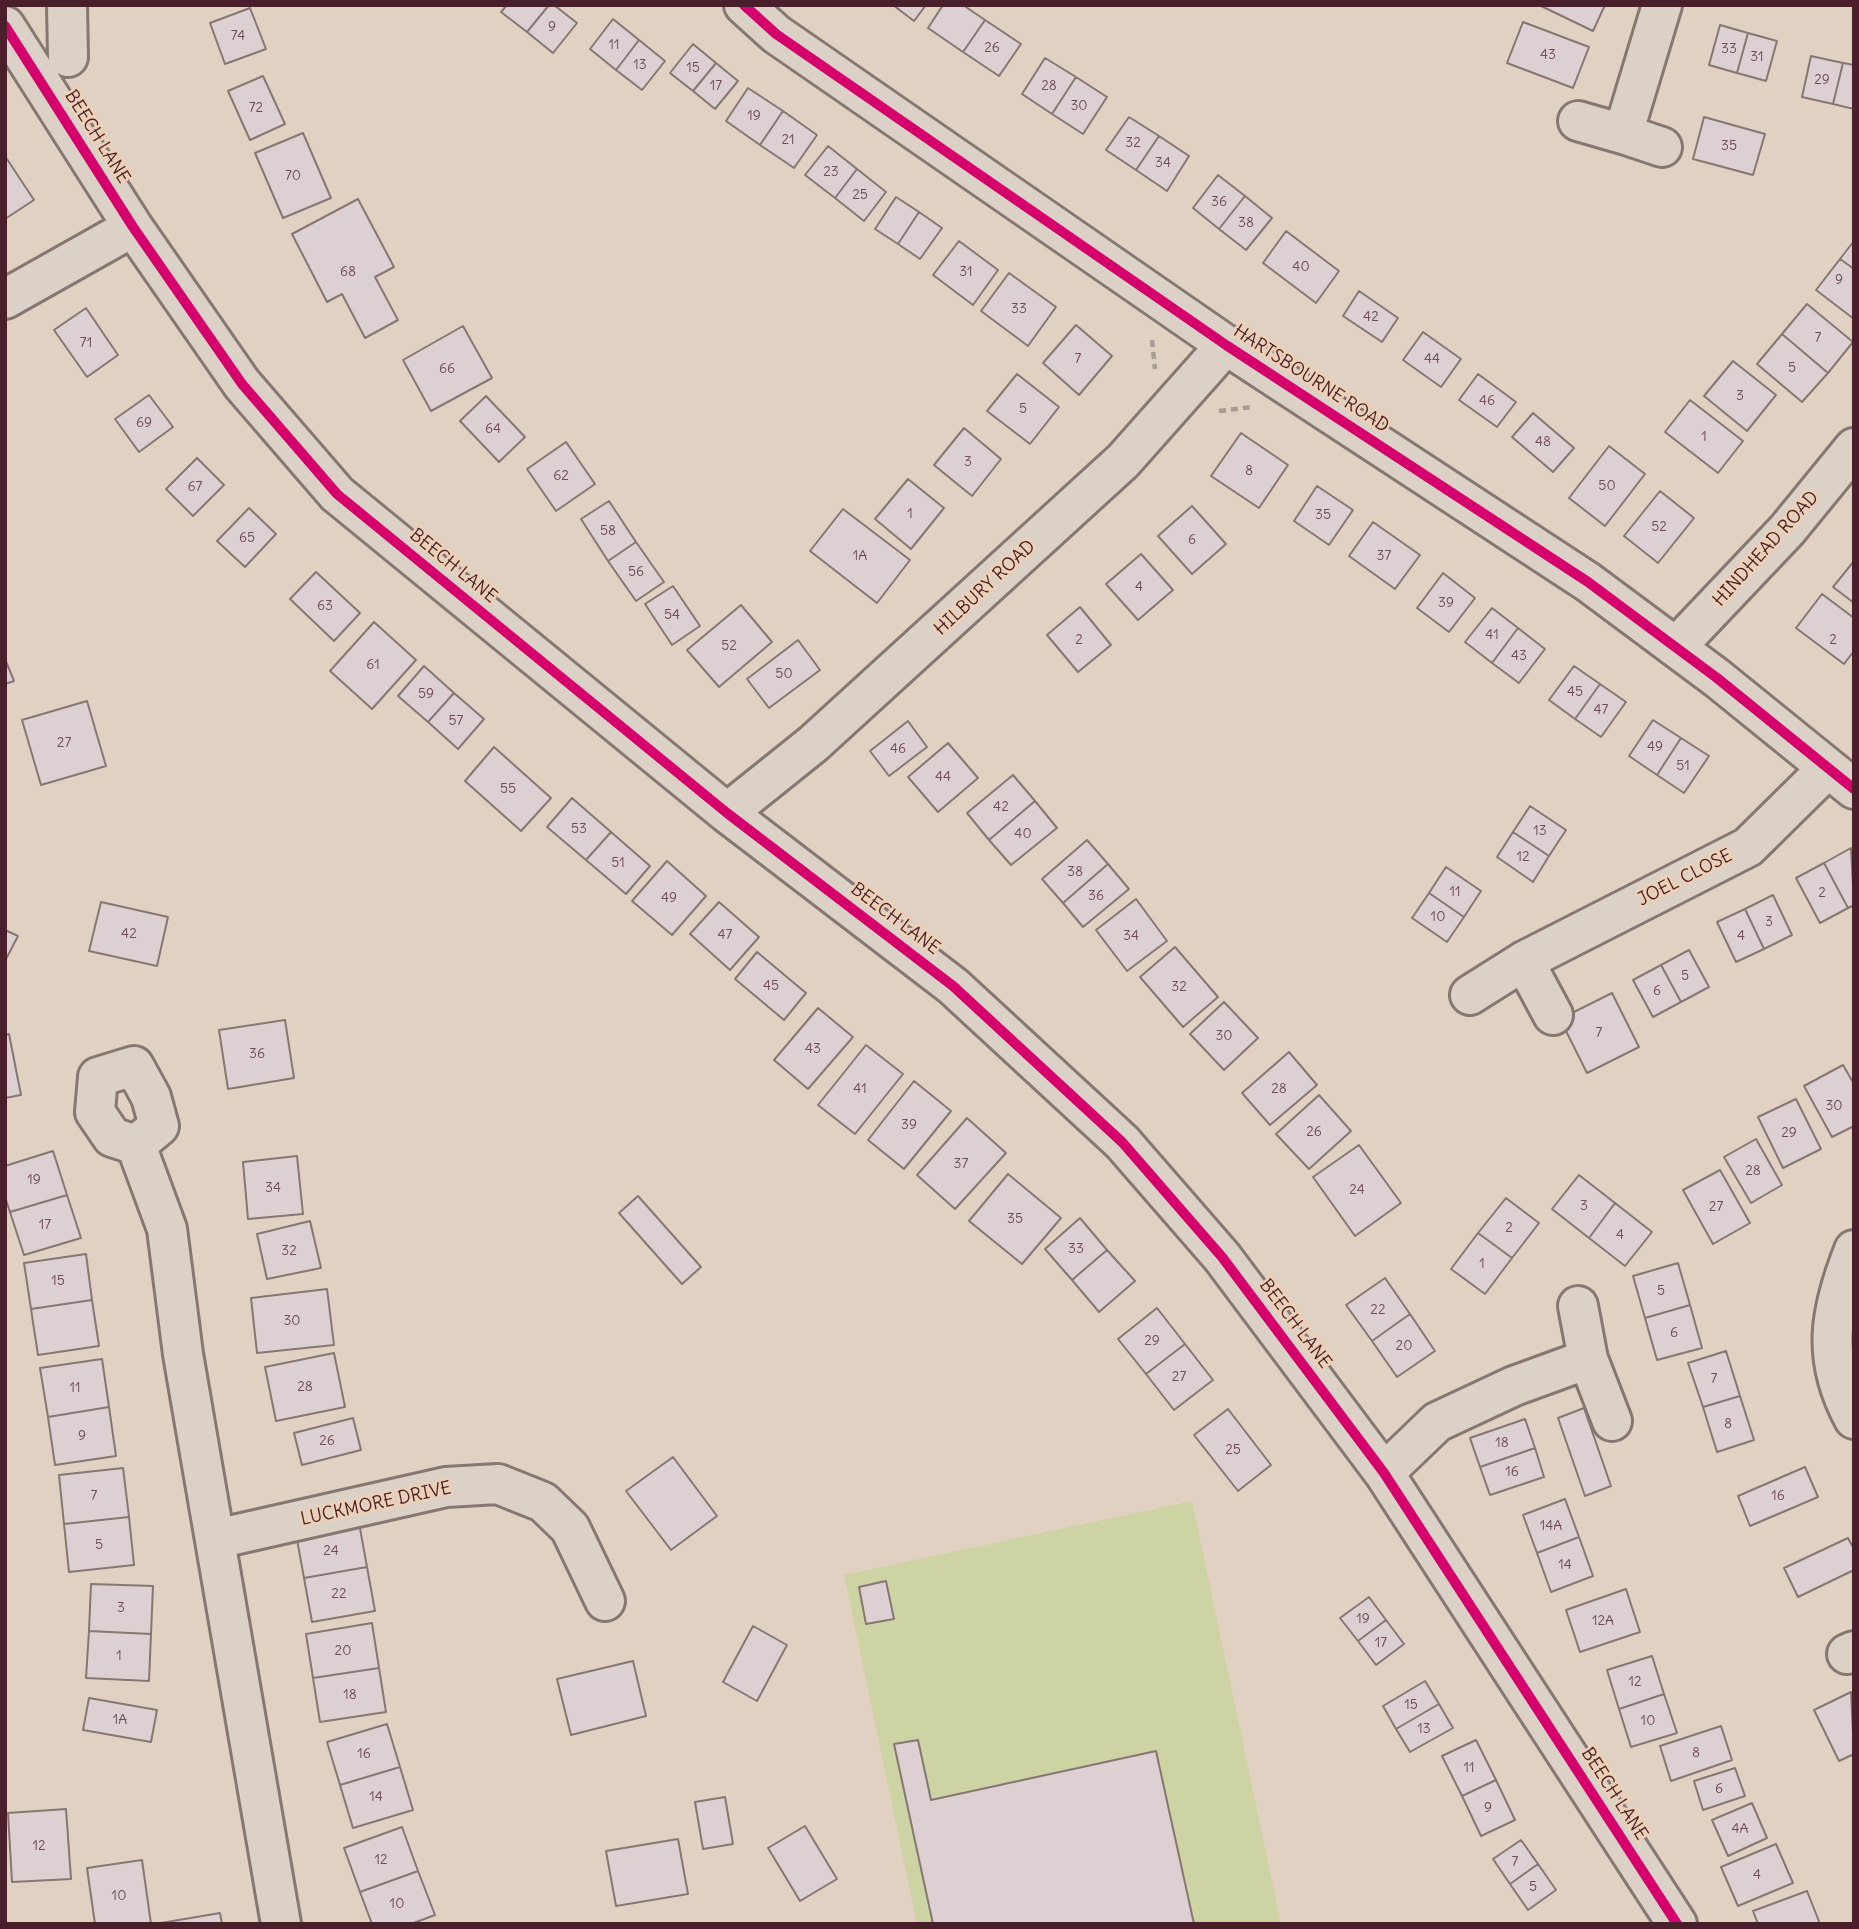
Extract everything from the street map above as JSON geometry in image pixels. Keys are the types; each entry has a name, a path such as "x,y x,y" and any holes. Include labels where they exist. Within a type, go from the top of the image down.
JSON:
{"street":[{"path":"67,5 68,57"},
{"name":"HARTSBOURNE ROAD","path":"744,5 776,34 1226,345 1588,582 1676,647 1840,779"},
{"path":"1623,134 1662,5"},
{"name":"BEECH LANE","path":"5,26 133,227 242,384 337,494 727,813 953,986 1122,1142 1222,1257 1384,1473 1676,1924"},
{"path":"1578,121 1662,147"},
{"path":"5,299 133,227"},
{"name":"HILBURY ROAD","path":"727,813 813,744 1123,461 1226,345"},
{"name":"HINDHEAD ROAD","path":"1676,647 1787,530 1854,448"},
{"name":"JOEL CLOSE","path":"1470,996 1524,961 1748,847 1840,779"},
{"path":"1524,961 1552,1014"},
{"path":"136,1145 167,1229 183,1354 281,1924"},
{"path":"1854,1250 1833,1308 1833,1367 1854,1419"},
{"path":"1578,1306 1588,1359 1612,1421"},
{"path":"1384,1473 1437,1422 1514,1386 1588,1359"},
{"name":"LUCKMORE DRIVE","path":"216,1539 446,1487 498,1484 542,1502 570,1528 605,1601"}],"green space":[{"path":"1192,1501 1281,1924 917,1924 844,1575"}],"building":[{"path":"507,5 549,5 527,32 501,12"},
{"path":"549,5 554,5 577,23 553,53 527,32"},
{"path":"893,5 926,5 914,21"},
{"path":"943,5 963,5 985,20 963,52 928,28"},
{"path":"1539,5 1605,5 1593,31"},
{"path":"250,8 266,49 225,64 210,23"},
{"path":"613,19 639,40 616,70 590,49"},
{"path":"985,20 1021,44 999,76 963,52"},
{"path":"1523,22 1589,47 1573,88 1507,63"},
{"path":"1720,25 1748,33 1737,73 1709,65"},
{"path":"1748,33 1777,41 1766,81 1737,73"},
{"path":"639,40 665,61 642,90 616,70"},
{"path":"693,44 716,63 693,91 670,73"},
{"path":"1811,56 1843,63 1833,104 1802,97"},
{"path":"1045,58 1076,77 1052,114 1022,94"},
{"path":"716,63 738,81 715,109 693,91"},
{"path":"1843,63 1854,65 1854,109 1833,104"},
{"path":"263,76 285,124 250,140 228,91"},
{"path":"1076,77 1107,97 1083,134 1052,114"},
{"path":"748,88 783,111 760,145 726,121"},
{"path":"783,111 817,135 794,168 760,145"},
{"path":"1129,117 1159,136 1136,170 1106,150"},
{"path":"1704,117 1765,134 1753,175 1693,159"},
{"path":"303,133 331,198 283,218 255,153"},
{"path":"1159,136 1189,156 1167,191 1136,170"},
{"path":"828,146 857,169 835,198 805,175"},
{"path":"5,156 34,200 5,219"},
{"path":"857,169 886,192 864,221 835,198"},
{"path":"1218,175 1245,196 1219,229 1193,208"},
{"path":"1245,196 1272,218 1246,250 1219,229"},
{"path":"896,197 919,212 898,244 875,229"},
{"path":"358,199 394,267 375,277 398,320 365,338 342,294 327,302 292,234"},
{"path":"919,212 942,228 920,259 898,244"},
{"path":"1286,231 1339,271 1316,303 1263,263"},
{"path":"959,241 998,270 973,305 933,275"},
{"path":"1854,241 1854,269 1840,259"},
{"path":"1840,259 1854,269 1854,319 1816,290"},
{"path":"1009,273 1056,307 1028,346 981,311"},
{"path":"1359,291 1398,318 1382,342 1343,316"},
{"path":"1807,304 1853,342 1828,373 1782,334"},
{"path":"86,308 118,355 87,377 54,330"},
{"path":"1076,325 1112,356 1079,395 1043,363"},
{"path":"463,326 492,378 431,411 403,360"},
{"path":"1423,332 1461,359 1441,387 1403,360"},
{"path":"1782,334 1828,373 1802,402 1757,364"},
{"path":"1733,361 1776,395 1747,431 1704,396"},
{"path":"1017,374 1059,407 1030,444 987,411"},
{"path":"1478,374 1516,402 1497,427 1459,400"},
{"path":"149,395 173,427 139,452 115,419"},
{"path":"486,396 525,437 499,462 460,421"},
{"path":"1690,400 1743,441 1718,473 1665,432"},
{"path":"1533,413 1574,448 1553,472 1512,437"},
{"path":"964,428 1001,459 972,496 934,465"},
{"path":"1241,433 1288,465 1259,508 1211,476"},
{"path":"566,442 595,484 556,511 527,469"},
{"path":"1609,446 1645,474 1605,526 1569,498"},
{"path":"197,458 224,485 193,516 166,489"},
{"path":"908,479 944,508 911,549 875,519"},
{"path":"1317,486 1353,510 1329,545 1294,521"},
{"path":"1660,491 1694,518 1658,563 1624,536"},
{"path":"609,501 636,542 608,561 581,519"},
{"path":"1192,506 1226,544 1192,574 1158,536"},
{"path":"249,508 276,534 245,567 217,541"},
{"path":"843,509 910,560 877,603 810,551"},
{"path":"1373,522 1420,555 1395,589 1349,556"},
{"path":"636,542 664,582 636,601 608,561"},
{"path":"1141,554 1173,590 1138,620 1106,584"},
{"path":"1854,561 1854,603 1833,587"},
{"path":"316,572 360,613 334,641 290,599"},
{"path":"1443,573 1475,598 1449,632 1417,608"},
{"path":"673,586 700,626 672,645 645,604"},
{"path":"1822,594 1854,618 1854,651 1844,664 1796,628"},
{"path":"741,605 772,642 719,687 687,650"},
{"path":"1080,607 1111,645 1078,672 1047,635"},
{"path":"1492,608 1518,628 1492,663 1465,642"},
{"path":"374,622 416,660 372,709 330,671"},
{"path":"1518,628 1545,649 1519,683 1492,663"},
{"path":"798,640 820,670 769,708 747,679"},
{"path":"5,659 14,681 5,684"},
{"path":"424,666 454,693 428,722 398,696"},
{"path":"1574,666 1600,684 1575,719 1549,700"},
{"path":"1600,684 1626,702 1601,737 1575,719"},
{"path":"454,693 484,719 458,749 428,722"},
{"path":"87,701 106,766 41,785 22,720"},
{"path":"1653,720 1681,738 1657,775 1629,756"},
{"path":"908,721 927,747 889,776 870,751"},
{"path":"1681,738 1709,756 1684,793 1657,775"},
{"path":"948,743 978,778 938,812 908,777"},
{"path":"494,747 551,798 521,831 465,781"},
{"path":"1013,775 1035,801 989,840 967,813"},
{"path":"572,798 611,832 586,860 547,827"},
{"path":"1035,801 1057,828 1011,865 989,840"},
{"path":"1530,806 1566,830 1549,856 1513,832"},
{"path":"611,832 650,866 626,894 586,860"},
{"path":"1513,832 1549,856 1533,882 1497,857"},
{"path":"1087,840 1108,864 1063,903 1042,879"},
{"path":"1851,848 1854,905 1848,908 1824,863"},
{"path":"667,861 706,896 672,935 632,901"},
{"path":"1824,863 1848,908 1820,923 1796,878"},
{"path":"1108,864 1129,889 1083,927 1063,903"},
{"path":"1446,867 1481,891 1464,917 1429,893"},
{"path":"1429,893 1464,917 1447,942 1412,918"},
{"path":"1773,895 1792,935 1764,949 1745,909"},
{"path":"1136,899 1167,941 1127,971 1096,930"},
{"path":"101,902 168,917 157,966 89,951"},
{"path":"719,902 759,937 730,970 690,934"},
{"path":"1745,909 1764,949 1736,962 1717,922"},
{"path":"5,930 18,936 5,961"},
{"path":"1175,947 1218,997 1183,1027 1140,977"},
{"path":"1689,950 1709,987 1681,1002 1661,965"},
{"path":"757,952 806,993 784,1020 735,979"},
{"path":"1661,965 1681,1002 1653,1017 1633,980"},
{"path":"1612,993 1639,1047 1587,1073 1560,1019"},
{"path":"1224,1002 1258,1038 1224,1070 1190,1034"},
{"path":"818,1008 853,1037 808,1089 774,1060"},
{"path":"285,1020 294,1078 228,1089 219,1030"},
{"path":"9,1034 21,1095 5,1098 5,1035"},
{"path":"866,1045 903,1074 855,1134 818,1105"},
{"path":"1289,1052 1317,1085 1270,1125 1242,1093"},
{"path":"1843,1065 1854,1084 1854,1126 1832,1137 1804,1086"},
{"path":"914,1081 951,1111 904,1169 868,1140"},
{"path":"1319,1095 1351,1131 1309,1169 1276,1134"},
{"path":"1796,1099 1821,1149 1783,1168 1758,1117"},
{"path":"967,1118 1006,1153 955,1209 917,1175"},
{"path":"1756,1139 1782,1185 1751,1203 1724,1157"},
{"path":"1359,1145 1401,1203 1355,1236 1313,1177"},
{"path":"53,1151 67,1195 10,1212 5,1197 5,1166"},
{"path":"297,1156 303,1214 248,1219 243,1162"},
{"path":"1720,1170 1750,1223 1713,1244 1683,1190"},
{"path":"1008,1174 1061,1218 1022,1264 969,1221"},
{"path":"1579,1175 1615,1203 1589,1238 1552,1209"},
{"path":"67,1195 81,1238 24,1255 10,1212"},
{"path":"638,1196 701,1267 682,1284 619,1213"},
{"path":"1506,1198 1539,1223 1512,1258 1478,1233"},
{"path":"1615,1203 1652,1232 1625,1266 1589,1238"},
{"path":"1080,1218 1107,1250 1072,1280 1045,1249"},
{"path":"310,1221 321,1268 267,1279 257,1234"},
{"path":"1478,1233 1512,1258 1485,1294 1451,1269"},
{"path":"1107,1250 1135,1281 1099,1312 1072,1280"},
{"path":"86,1254 92,1300 31,1309 24,1263"},
{"path":"1678,1263 1690,1305 1645,1318 1633,1276"},
{"path":"1385,1278 1410,1314 1372,1341 1346,1305"},
{"path":"327,1289 334,1345 257,1353 251,1298"},
{"path":"92,1300 99,1346 38,1355 31,1309"},
{"path":"1690,1305 1702,1348 1657,1360 1645,1318"},
{"path":"1157,1308 1185,1344 1146,1374 1118,1339"},
{"path":"1410,1314 1435,1351 1397,1377 1372,1341"},
{"path":"1185,1344 1213,1380 1174,1410 1146,1374"},
{"path":"1726,1351 1740,1396 1703,1407 1688,1363"},
{"path":"334,1353 345,1407 276,1421 265,1367"},
{"path":"102,1359 109,1407 48,1417 40,1368"},
{"path":"1740,1396 1754,1440 1717,1452 1703,1407"},
{"path":"109,1407 116,1456 55,1465 48,1417"},
{"path":"1584,1408 1611,1486 1585,1496 1558,1418"},
{"path":"1228,1409 1271,1465 1238,1491 1194,1435"},
{"path":"353,1418 361,1450 302,1465 294,1433"},
{"path":"1525,1419 1535,1448 1480,1467 1470,1438"},
{"path":"1535,1448 1544,1477 1490,1495 1480,1467"},
{"path":"673,1457 717,1516 671,1550 626,1491"},
{"path":"1805,1467 1818,1497 1750,1526 1738,1496"},
{"path":"123,1468 129,1517 64,1524 59,1475"},
{"path":"1565,1499 1579,1537 1537,1553 1523,1515"},
{"path":"129,1517 134,1565 69,1572 64,1524"},
{"path":"359,1523 367,1567 304,1578 296,1534"},
{"path":"1579,1537 1593,1576 1551,1592 1537,1553"},
{"path":"1848,1538 1854,1549 1854,1570 1798,1597 1784,1568"},
{"path":"367,1567 375,1611 312,1622 304,1578"},
{"path":"886,1581 894,1619 866,1624 859,1587"},
{"path":"91,1584 153,1586 151,1634 89,1631"},
{"path":"1626,1589 1640,1632 1580,1652 1566,1610"},
{"path":"1369,1597 1386,1620 1358,1641 1340,1618"},
{"path":"1386,1620 1404,1644 1376,1665 1358,1641"},
{"path":"372,1623 379,1668 313,1678 306,1634"},
{"path":"753,1626 787,1645 757,1701 723,1682"},
{"path":"89,1631 151,1634 149,1681 86,1678"},
{"path":"1652,1656 1664,1694 1619,1709 1607,1670"},
{"path":"633,1661 646,1716 571,1735 557,1679"},
{"path":"379,1668 386,1712 320,1722 313,1678"},
{"path":"1425,1681 1439,1704 1396,1729 1383,1706"},
{"path":"1851,1692 1854,1754 1839,1761 1814,1710"},
{"path":"1664,1694 1677,1733 1631,1747 1619,1709"},
{"path":"89,1698 157,1710 151,1742 83,1730"},
{"path":"1439,1704 1453,1728 1410,1752 1396,1729"},
{"path":"387,1724 400,1767 340,1785 327,1742"},
{"path":"1721,1726 1732,1760 1671,1781 1660,1746"},
{"path":"918,1740 931,1800 1156,1751 1194,1924 933,1924 894,1744"},
{"path":"1476,1740 1496,1780 1462,1796 1442,1756"},
{"path":"400,1767 413,1810 353,1828 340,1785"},
{"path":"1735,1768 1745,1796 1703,1810 1694,1781"},
{"path":"1496,1780 1515,1820 1481,1836 1462,1796"},
{"path":"725,1797 733,1844 703,1849 695,1802"},
{"path":"1752,1803 1767,1838 1728,1856 1712,1820"},
{"path":"66,1809 71,1879 12,1882 8,1813"},
{"path":"805,1826 837,1879 800,1901 768,1848"},
{"path":"402,1827 418,1871 360,1892 344,1848"},
{"path":"678,1839 688,1894 616,1906 606,1851"},
{"path":"1521,1840 1538,1864 1510,1884 1493,1859"},
{"path":"1776,1844 1793,1883 1738,1906 1721,1867"},
{"path":"142,1860 151,1924 95,1924 87,1868"},
{"path":"1538,1864 1556,1890 1528,1910 1510,1884"},
{"path":"418,1871 435,1915 411,1924 372,1924 360,1892"},
{"path":"1807,1891 1820,1924 1758,1924 1753,1911"},
{"path":"220,1913 222,1924 161,1924 161,1923"}],"cycle path":[{"path":"744,5 776,34 1226,345 1588,582 1717,678 1854,789"},
{"path":"5,26 133,227 242,384 337,494 727,813 953,986 1122,1142 1222,1257 1384,1473 1677,1924"}]}
